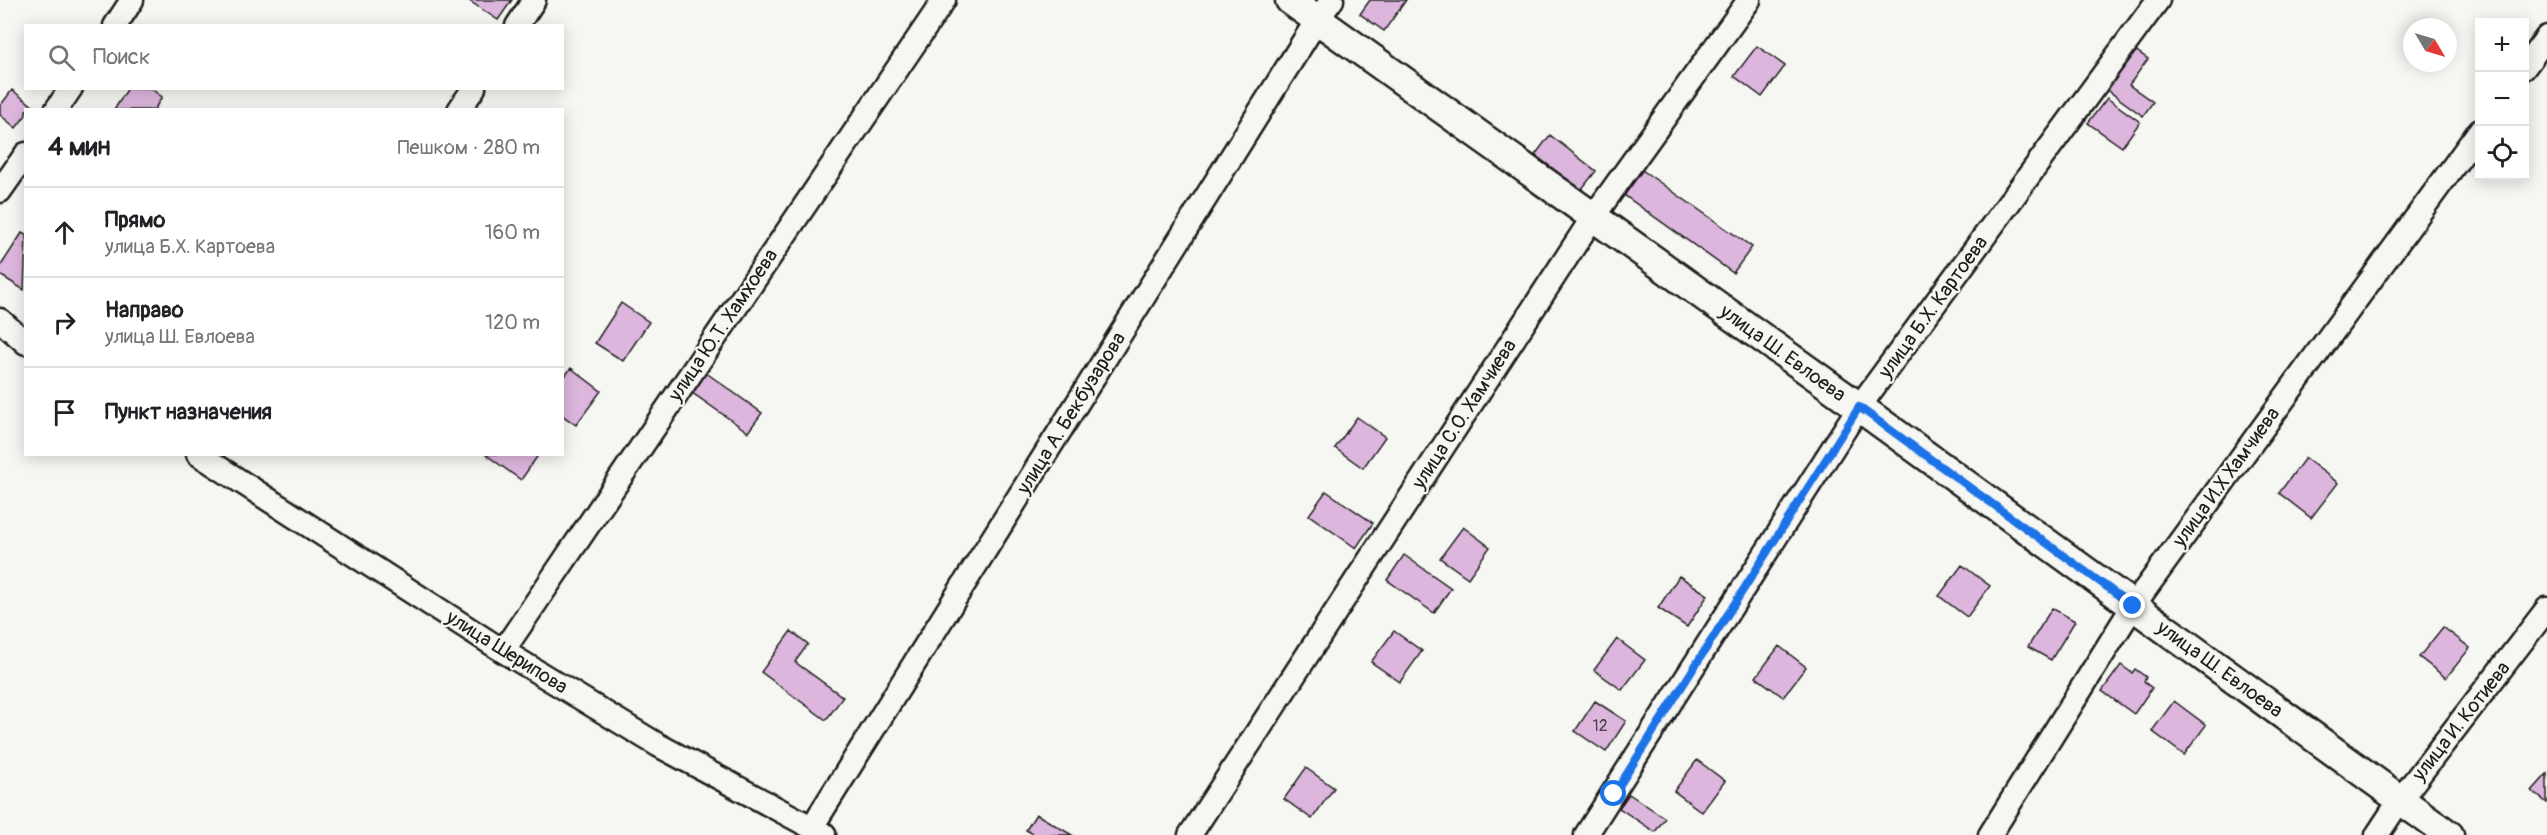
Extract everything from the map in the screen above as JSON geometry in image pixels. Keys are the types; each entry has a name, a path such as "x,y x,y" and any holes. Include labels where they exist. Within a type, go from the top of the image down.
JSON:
{"street":[{"path":"116,24 132,0"},
{"path":"518,24 534,0"},
{"name":"улица Ю.Т. Хамхоева","path":"503,651 944,0"},
{"name":"улица Ш. Евлоева","path":"1290,0 1324,10 1593,217 2449,835"},
{"name":"улица С.О. Хамчиева","path":"1190,835 1593,217 1749,0"},
{"name":"улица Б.Х. Картоева","path":"1586,835 1859,407 2158,0"},
{"name":"улица А. Бекбузарова","path":"819,831 1324,10"},
{"path":"2529,61 2547,37"},
{"path":"57,108 70,90"},
{"path":"460,108 473,90"},
{"name":"улица И.Х Хамчиева","path":"1990,835 2133,606 2475,137"},
{"path":"0,191 24,157"},
{"path":"0,320 24,341"},
{"name":"улица Шерипова","path":"212,458 503,651 658,745 819,831"},
{"name":"улица И. Котиева","path":"2377,835 2400,800 2547,609"}],"building":[{"path":"468,0 512,0 498,20"},
{"path":"1370,0 1406,0 1384,31 1360,14"},
{"path":"1757,46 1785,66 1762,97 1734,76"},
{"path":"2135,50 2148,59 2129,85 2153,102 2143,116 2106,89"},
{"path":"12,90 33,106 24,108 24,118 16,128 0,115 0,106"},
{"path":"127,90 153,90 162,97 155,108 115,108"},
{"path":"2107,98 2140,122 2122,147 2088,123"},
{"path":"1550,135 1596,171 1581,190 1535,155"},
{"path":"1642,170 1752,247 1733,273 1624,195"},
{"path":"22,233 24,234 24,290 0,275 0,267"},
{"path":"621,303 649,322 623,361 595,343"},
{"path":"571,368 601,391 576,425 564,416 564,377"},
{"path":"705,372 762,413 748,432 691,392"},
{"path":"1357,417 1385,437 1363,468 1335,448"},
{"path":"488,456 538,456 521,480"},
{"path":"2305,458 2338,483 2311,518 2279,493"},
{"path":"1326,491 1373,523 1356,548 1309,515"},
{"path":"1463,527 1490,547 1468,578 1440,558"},
{"path":"1404,555 1451,588 1434,613 1387,580"},
{"path":"1962,565 1990,586 1967,617 1939,596"},
{"path":"1679,576 1708,595 1687,627 1658,608"},
{"path":"2052,608 2075,621 2051,660 2028,647"},
{"path":"2443,627 2470,648 2446,678 2419,657"},
{"path":"791,631 808,644 795,662 843,697 826,720 761,672"},
{"path":"1394,631 1422,651 1400,682 1371,662"},
{"path":"1617,639 1645,660 1622,690 1594,670"},
{"path":"1779,646 1806,667 1783,697 1756,677"},
{"path":"2121,665 2132,673 2135,669 2146,677 2144,682 2152,688 2134,714 2102,691"},
{"path":"1595,701 1626,721 1606,752 1575,731"},
{"path":"2174,701 2206,725 2184,755 2152,731"},
{"path":"1697,760 1725,781 1702,812 1674,791"},
{"path":"1306,768 1334,788 1312,819 1284,799"},
{"path":"2547,774 2547,803 2532,791"},
{"path":"1629,794 1665,818 1655,832 1619,808"},
{"path":"1036,814 1072,835 1035,835 1026,830"}],"route":[{"path":"1614,794 1859,407 2133,606"}]}
